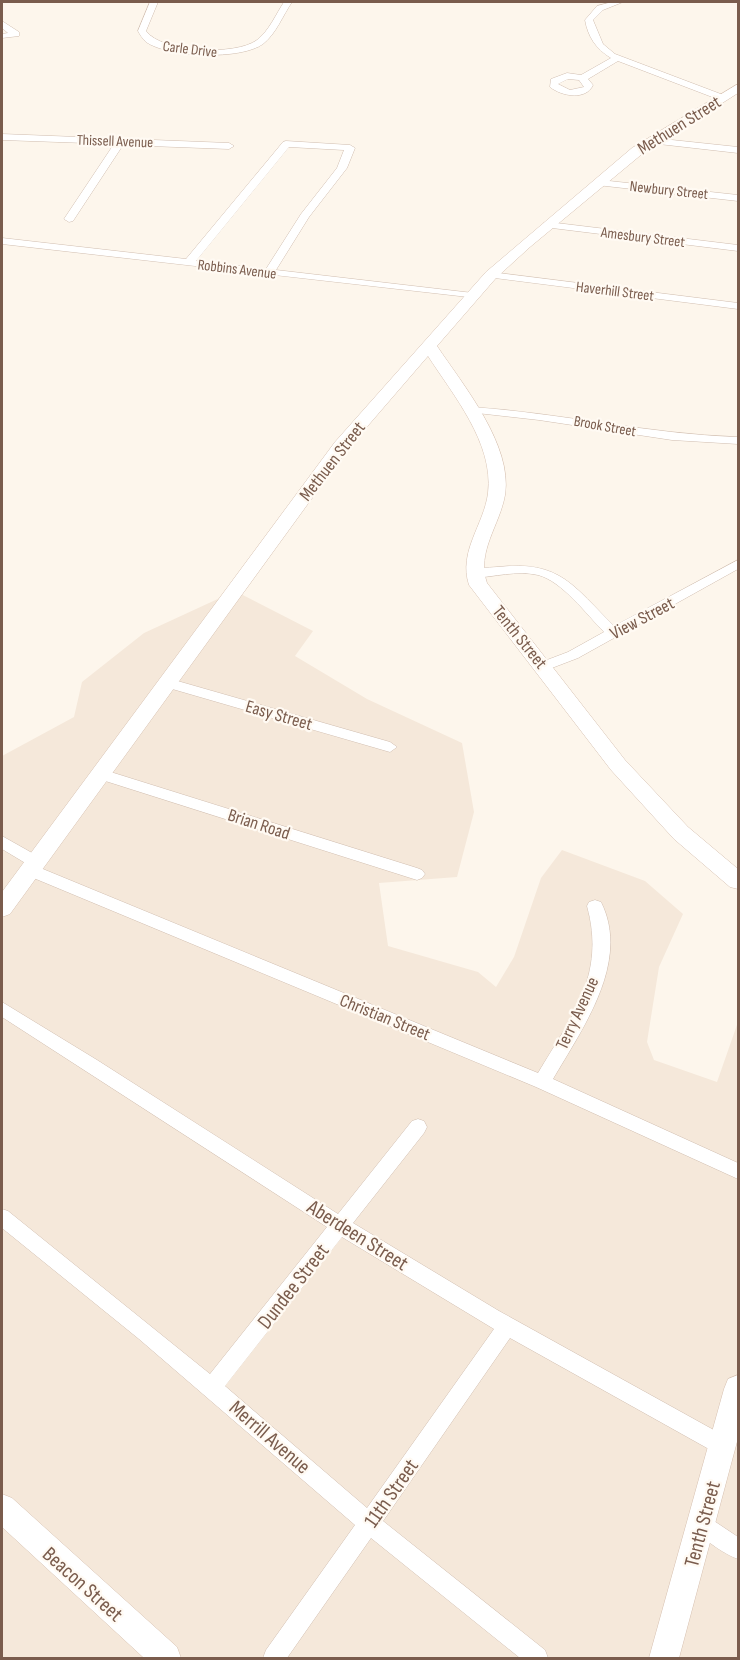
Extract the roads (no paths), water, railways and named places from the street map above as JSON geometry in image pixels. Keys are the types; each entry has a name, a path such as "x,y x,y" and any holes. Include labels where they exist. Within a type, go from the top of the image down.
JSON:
{"street":[{"name":"Carle Drive","path":"154,2 142,31 148,41 167,47 214,53 238,52 258,44 288,2"},
{"path":"619,2 597,10 590,18 589,23 602,48 616,59 723,98"},
{"path":"2,24 16,34 2,36"},
{"path":"582,78 616,59"},
{"name":"Methuen Street","path":"2,908 341,446 473,296 491,276 548,225 653,141 738,88"},
{"name":"Thissell Avenue","path":"2,137 229,146"},
{"path":"69,219 122,141"},
{"path":"653,141 738,150"},
{"path":"189,263 286,144 350,148 342,168 305,216 269,272"},
{"name":"Newbury Street","path":"600,183 738,198"},
{"name":"Amesbury Street","path":"548,225 738,248"},
{"name":"Robbins Avenue","path":"2,241 473,296"},
{"name":"Haverhill Street","path":"491,276 738,306"},
{"path":"430,346 482,426 493,454 498,489 493,510 474,560 473,574 524,570 542,572 555,577 613,633"},
{"name":"Brook Street","path":"472,410 551,416 685,439 738,441"},
{"name":"View Street","path":"544,666 573,655 738,564"},
{"name":"Tenth Street","path":"473,574 486,596 544,666 618,765 681,833 738,881"},
{"name":"Easy Street","path":"167,683 390,747"},
{"name":"Brian Road","path":"101,774 417,874"},
{"name":"Christian Street","path":"2,843 32,866 542,1082 738,1171"},
{"name":"Terry Avenue","path":"542,1082 578,1019 597,974 602,942 595,906"},
{"name":"Aberdeen Street","path":"2,1009 131,1089 340,1226 507,1326 723,1446"},
{"name":"Dundee Street","path":"212,1387 418,1127"},
{"name":"Merrill Avenue","path":"2,1217 212,1387 370,1524 537,1659"},
{"name":"11th Street","path":"273,1659 507,1326"},
{"name":"Tenth Street","path":"664,1659 738,1389"},
{"name":"Beacon Street","path":"2,1508 166,1659"},
{"path":"702,1523 738,1549"}]}
